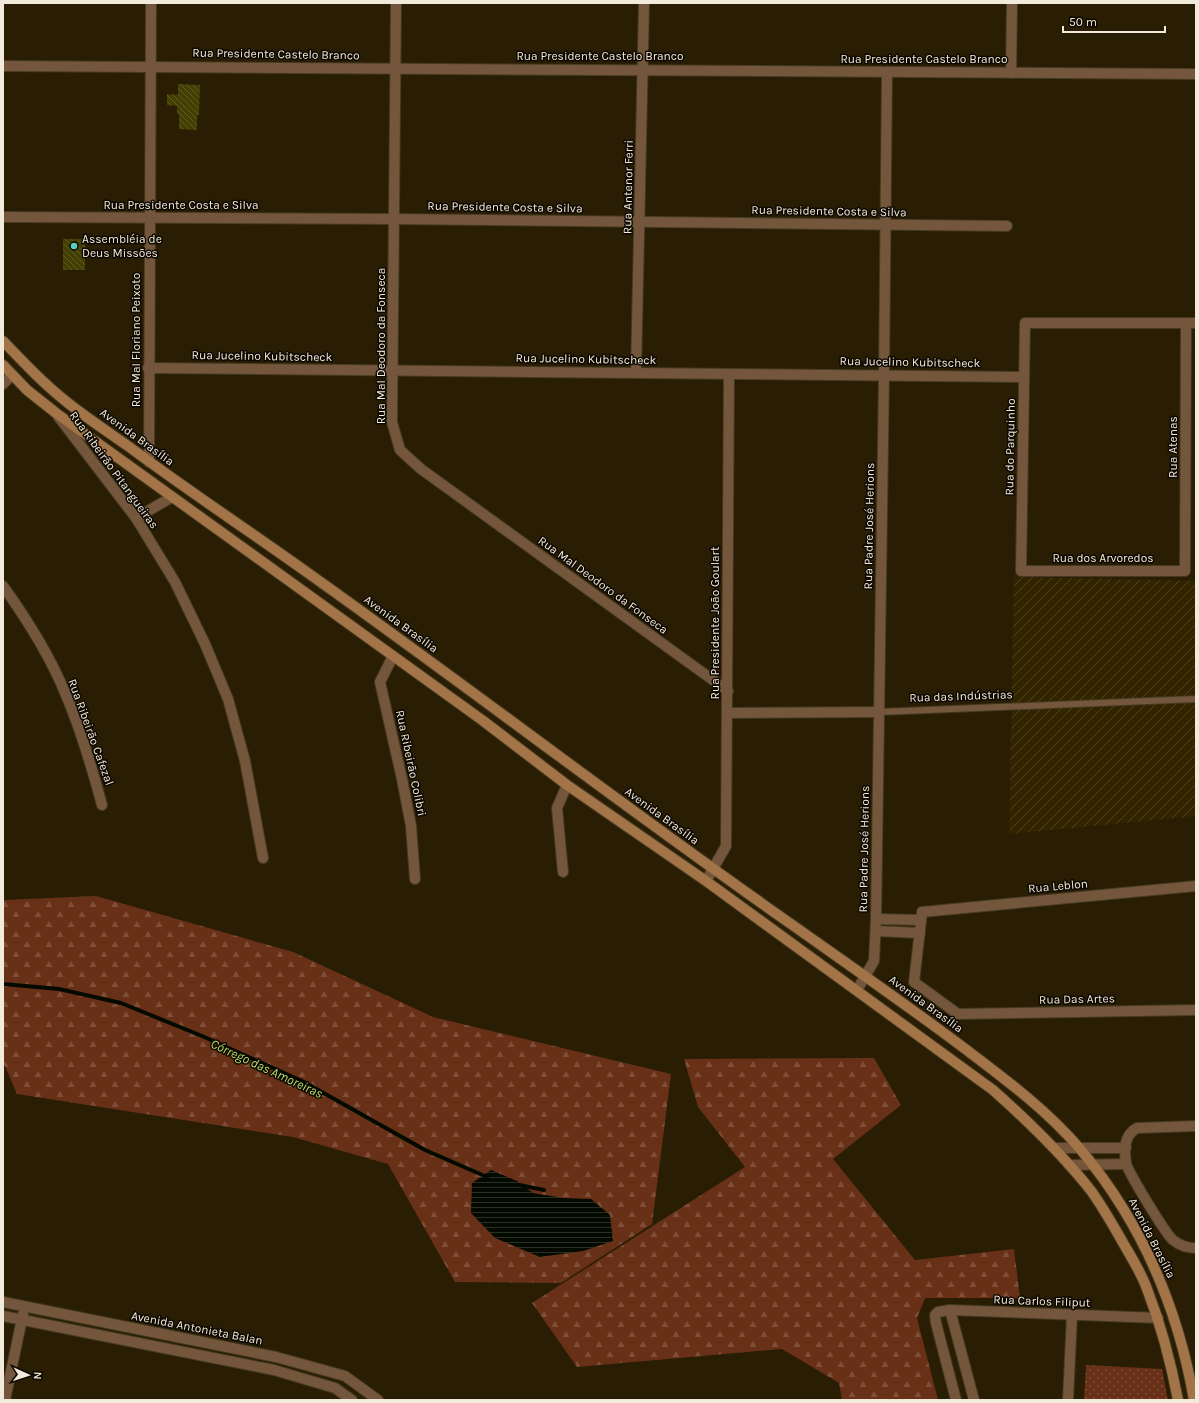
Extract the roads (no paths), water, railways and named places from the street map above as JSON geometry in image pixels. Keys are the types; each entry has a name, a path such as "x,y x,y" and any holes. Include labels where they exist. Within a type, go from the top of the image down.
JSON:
{"main road":[{"name":"Avenida Brasília","path":"3,341 39,378 67,402 149,462 384,627 713,870 928,1021 998,1073 1033,1102 1080,1149 1112,1190 1137,1232 1171,1307 1185,1354 1194,1400"},
{"path":"3,365 27,390 56,413 482,720 567,785 706,881 993,1090 1055,1148 1092,1193 1113,1225 1136,1265 1147,1288 1158,1318 1178,1400"}],"street":[{"name":"Rua Mal Floriano Peixoto","path":"149,462 148,368 151,3"},
{"name":"Rua Mal Deodoro da Fonseca","path":"396,3 392,422 400,450 421,469 728,691"},
{"name":"Rua Antenor Ferri","path":"636,372 644,3"},
{"path":"1011,73 1012,3"},
{"name":"Rua Presidente Castelo Branco","path":"3,66 642,69 1196,74"},
{"name":"Rua Padre José Herions","path":"857,990 874,961 876,931 887,72"},
{"name":"Rua Presidente Costa e Silva","path":"3,217 394,218 1007,226"},
{"name":"Rua do Parquinho","path":"1021,571 1025,323 1191,323"},
{"name":"Rua Atenas","path":"1186,571 1191,323"},
{"name":"Rua Jucelino Kubitscheck","path":"148,368 1024,377"},
{"name":"Rua Presidente João Goulart","path":"706,881 726,846 730,374"},
{"path":"3,384 12,375"},
{"name":"Rua Ribeirão Pitangueiras","path":"56,413 136,518 175,582 205,644 228,700 245,761 263,858"},
{"path":"136,518 172,497"},
{"name":"Rua dos Arvoredos","path":"1021,571 1186,571"},
{"name":"Rua Ribeirão Cafezal","path":"3,586 39,644 66,694 90,760 102,805"},
{"name":"Rua Ribeirão Colibri","path":"393,656 380,682 411,826 415,879"},
{"name":"Rua das Indústrias","path":"727,713 880,712"},
{"path":"563,872 557,808 567,785"},
{"name":"Rua Leblon","path":"876,919 921,916 1196,886"},
{"path":"876,931 920,933 921,916"},
{"name":"Rua Das Artes","path":"920,933 914,982 958,1014 1196,1010"},
{"path":"1196,1126 1138,1128 1131,1131 1128,1136 1126,1148 1126,1164 1162,1227 1176,1242 1188,1247 1196,1248"},
{"path":"1055,1148 1126,1148"},
{"path":"1069,1165 1093,1166 1126,1164"},
{"name":"Avenida Antonieta Balan","path":"3,1302 276,1357 345,1376 378,1400"},
{"path":"5,1400 24,1306"},
{"path":"956,1400 935,1315 938,1312 950,1310 974,1400"},
{"name":"Rua Carlos Filiput","path":"950,1310 1158,1318"},
{"path":"1068,1400 1072,1315"},
{"path":"3,1316 274,1370 336,1388 352,1400"}],"lane":[{"name":"Rua das Indústrias","path":"880,712 1196,699"}],"waterway":[{"name":"Córrego das Amoreiras","path":"3,984 59,989 121,1003 202,1036 304,1082 425,1150 487,1177"},
{"name":"Córrego das Amoreiras","path":"519,1185 544,1190"}],"place":[{"name":"Assembléia de Deus Missões","path":"74,246"}]}
